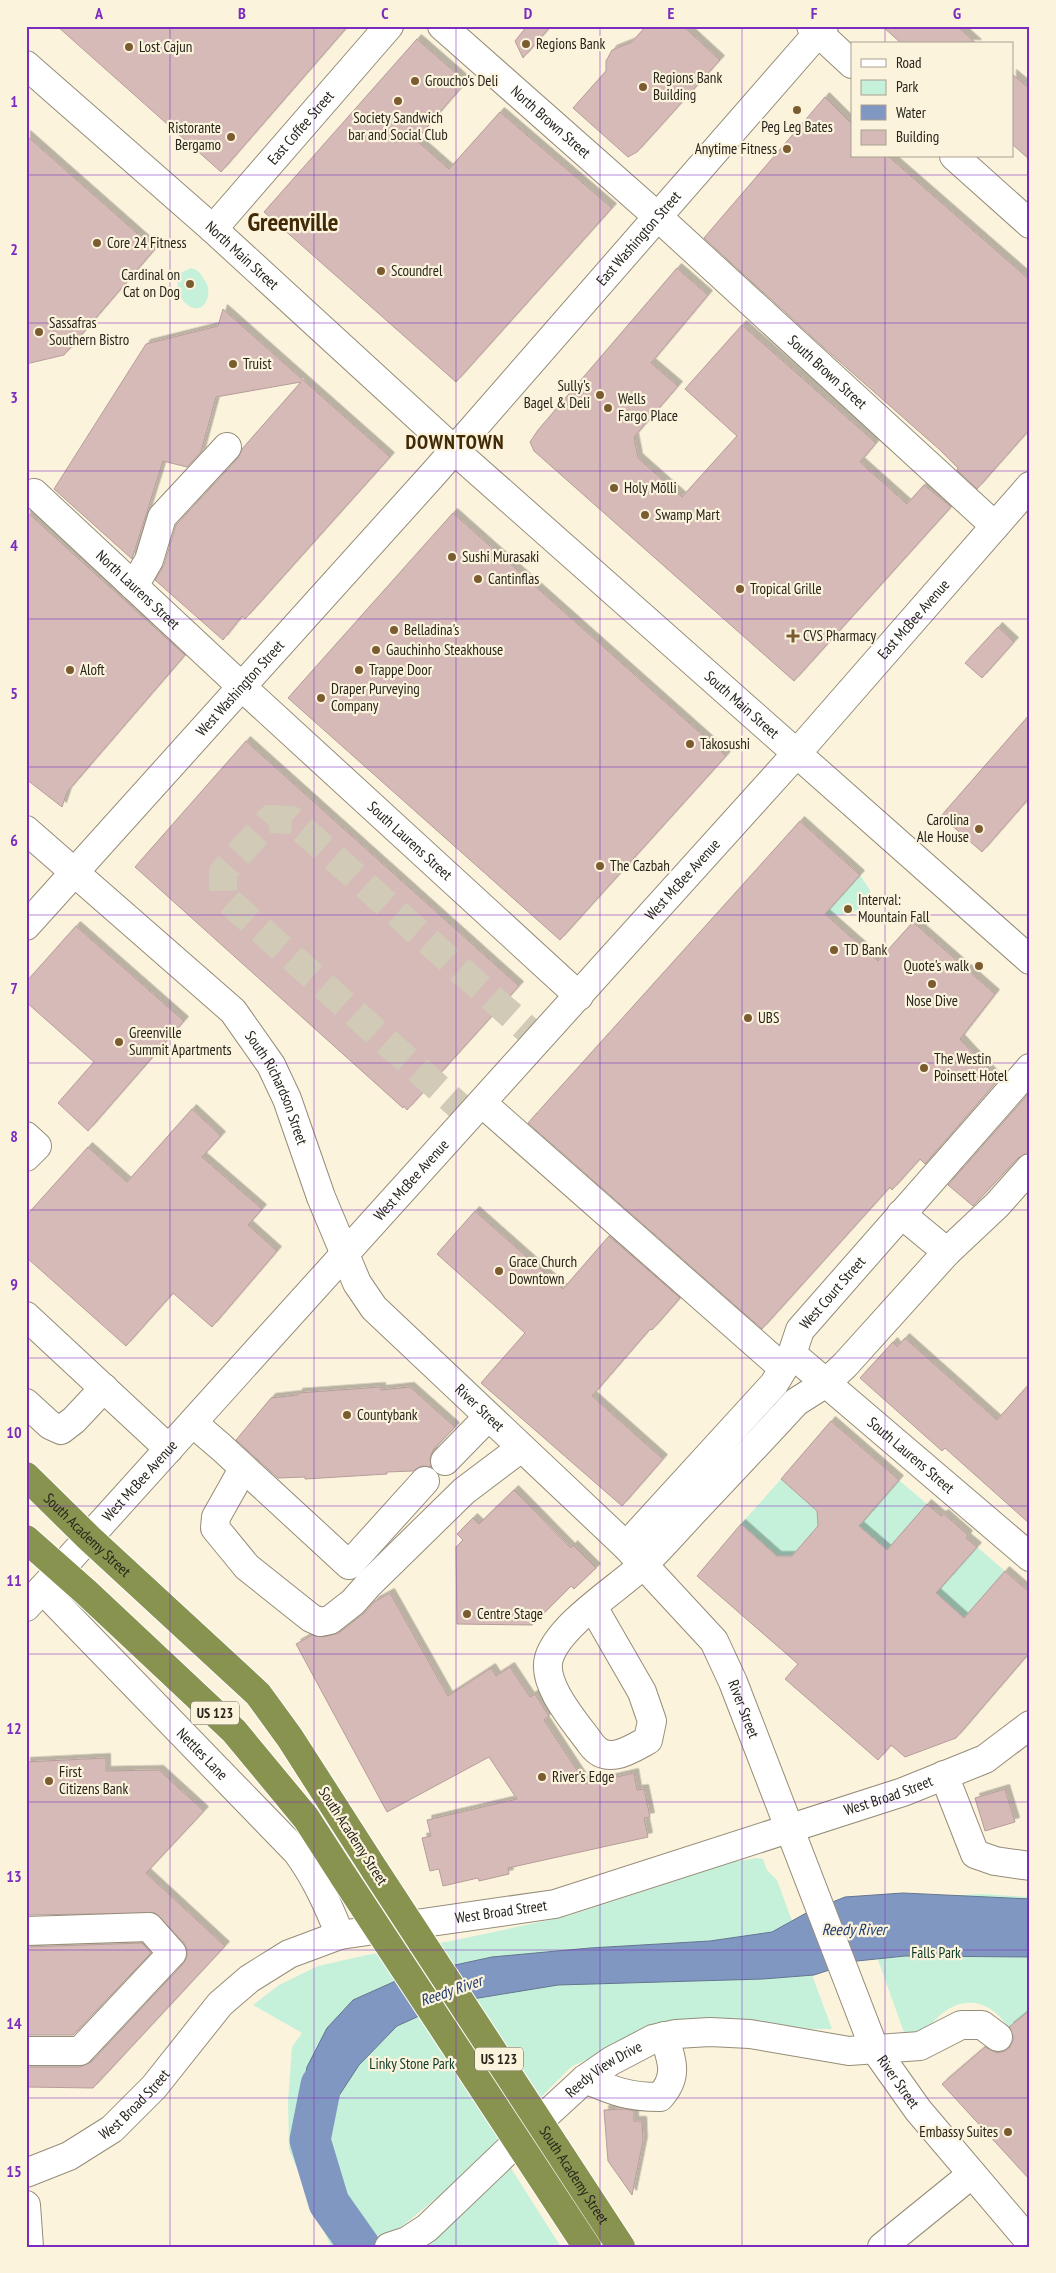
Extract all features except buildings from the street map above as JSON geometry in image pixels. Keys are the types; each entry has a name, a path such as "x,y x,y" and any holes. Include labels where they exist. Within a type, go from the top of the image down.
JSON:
{"highway":[{"name":"South Academy Street","path":"26,1476 89,1538 258,1694 290,1738 621,2247"},
{"name":"South Academy Street","path":"26,1539 234,1731 306,1818 587,2247"}],"street":[{"name":"East Coffee Street","path":"213,229 389,26"},
{"name":"North Brown Street","path":"442,26 658,217"},
{"name":"East Washington Street","path":"454,450 658,217 818,28"},
{"path":"818,28 851,63"},
{"name":"North Main Street","path":"26,65 213,229 454,450"},
{"path":"956,158 1030,224"},
{"name":"South Brown Street","path":"658,217 996,526"},
{"path":"134,586 148,560 162,517 227,447"},
{"name":"West Washington Street","path":"26,926 454,450"},
{"name":"South Main Street","path":"454,450 1030,960"},
{"name":"East McBee Avenue","path":"797,753 1030,486"},
{"name":"North Laurens Street","path":"34,492 242,687"},
{"name":"South Laurens Street","path":"242,687 579,996"},
{"name":"West McBee Avenue","path":"34,1598 797,753"},
{"name":"South Richardson Street","path":"26,830 233,1011 254,1038 272,1065 287,1100 321,1197 346,1253"},
{"name":"West Court Street","path":"635,1555 774,1384 787,1361 800,1330 1030,1068"},
{"name":"South Laurens Street","path":"482,1103 787,1361 826,1383 1030,1557"},
{"path":"26,1136 37,1146 26,1157"},
{"path":"593,1607 642,1692 652,1721 648,1740 624,1754 606,1756 595,1750 560,1700 550,1679 548,1659 560,1638 593,1607 635,1555 796,1402 826,1383 947,1252 997,1205 1030,1168"},
{"path":"901,1214 947,1252"},
{"name":"River Street","path":"346,1253 358,1283 374,1308 635,1555 714,1641 725,1662 790,1828 860,2016 874,2048 918,2110 1030,2242"},
{"path":"26,1316 169,1449"},
{"path":"26,1403 50,1426 61,1430 74,1420 104,1388"},
{"path":"445,1461 488,1417"},
{"path":"192,1423 221,1447 369,1584"},
{"path":"243,1469 216,1516 215,1528 247,1567 311,1618 320,1622 330,1620 353,1602 464,1491 521,1448"},
{"path":"349,1565 425,1481"},
{"name":"Nettles Lane","path":"34,1598 297,1852 310,1869 325,1897 340,1935"},
{"name":"West Broad Street","path":"26,2173 69,2156 112,2128 154,2087 220,2004 249,1978 289,1954 340,1935 555,1904 902,1792 985,1759 1030,1725"},
{"path":"944,1775 975,1854 995,1862 1030,1866"},
{"path":"26,1931 149,1927 172,1953 80,2051 26,2051"},
{"name":"Reedy View Drive","path":"398,2244 439,2218 585,2079 611,2061 653,2039 676,2034 710,2032 750,2034 849,2051 920,2046 961,2025 982,2025 998,2037"},
{"path":"585,2079 618,2093 641,2097 660,2096 670,2086 673,2064 664,2036"},
{"path":"882,2247 972,2174"},
{"path":"26,2205 29,2247"}],"green space":[{"path":"191,268 200,273 208,288 208,296 204,304 199,308 193,308 187,304 178,291 177,282 180,273"},
{"path":"860,875 870,890 870,895 864,905 850,915 825,914"},
{"path":"781,1479 817,1511 818,1526 792,1556 777,1556 741,1524"},
{"path":"899,1480 927,1504 887,1550 859,1526"},
{"path":"977,1547 1005,1571 964,1618 936,1593"},
{"name":"Linky Stone Park","path":"756,1858 763,1859 767,1870 777,1880 832,2029 662,2028 572,2066 455,2183 395,2232 339,2247 331,2247 289,2150 288,2101 292,2047 302,2033 253,2005 279,1985 318,1966 367,1955 451,1941 568,1916 733,1862"},
{"name":"Falls Park","path":"982,1894 1030,1897 1030,2019 1009,2029 1004,2021 990,2009 974,2003 965,2003 947,2010 929,2027 919,2033 905,2035 855,1896 900,1898"},
{"path":"509,2165 561,2247 420,2247"}],"water":[{"name":"Reedy River","path":"903,1893 1030,1899 1030,1957 905,1956 857,1961 814,1975 763,1979 558,1985 448,2003 397,2026 359,2065 310,2140 298,2113 307,2067 327,2028 353,2000 409,1975 492,1957 590,1948 710,1941 772,1932 808,1912 845,1897"}],"waterway":[{"name":"Reedy River","path":"321,2085 310,2140 329,2203 360,2247"}],"tunnel":[{"path":"470,1116 223,896 223,872 270,819 292,820 539,1040"}],"place":[{"name":"Regions Bank","path":"526,44"},
{"name":"Lost Cajun","path":"129,47"},
{"name":"Groucho's Deli","path":"415,81"},
{"name":"Regions Bank Building","path":"643,87"},
{"name":"Society Sandwich bar and Social Club","path":"398,101"},
{"name":"Peg Leg Bates","path":"797,110"},
{"name":"Ristorante Bergamo","path":"231,137"},
{"name":"Anytime Fitness","path":"787,149"},
{"name":"Core 24 Fitness","path":"97,243"},
{"name":"Scoundrel","path":"381,271"},
{"name":"Cardinal on Cat on Dog","path":"190,284"},
{"name":"Sassafras Southern Bistro","path":"39,332"},
{"name":"Truist","path":"233,364"},
{"name":"Sully's Bagel & Deli","path":"600,395"},
{"name":"Wells Fargo Place","path":"608,408"},
{"name":"Holy Mōlli","path":"614,488"},
{"name":"Swamp Mart","path":"645,515"},
{"name":"Sushi Murasaki","path":"452,557"},
{"name":"Cantinflas","path":"478,579"},
{"name":"Tropical Grille","path":"740,589"},
{"name":"Belladina's","path":"394,630"},
{"name":"CVS Pharmacy","path":"793,636"},
{"name":"Gauchinho Steakhouse","path":"376,650"},
{"name":"Aloft","path":"70,670"},
{"name":"Trappe Door","path":"359,670"},
{"name":"Draper Purveying Company","path":"321,698"},
{"name":"Takosushi","path":"690,744"},
{"name":"Carolina Ale House","path":"979,829"},
{"name":"The Cazbah","path":"600,866"},
{"name":"Interval: Mountain Fall","path":"848,909"},
{"name":"TD Bank","path":"834,950"},
{"name":"Quote's walk","path":"979,966"},
{"name":"Nose Dive","path":"932,984"},
{"name":"UBS","path":"748,1018"},
{"name":"Greenville Summit Apartments","path":"119,1042"},
{"name":"The Westin Poinsett Hotel","path":"924,1068"},
{"name":"Grace Church Downtown","path":"499,1271"},
{"name":"Countybank","path":"347,1415"},
{"name":"Centre Stage","path":"467,1614"},
{"name":"River's Edge","path":"542,1777"},
{"name":"First Citizens Bank","path":"49,1781"},
{"name":"Embassy Suites","path":"1008,2132"}],"district":[{"name":"Greenville","path":"293,222"},
{"name":"DOWNTOWN","path":"455,442"}]}
